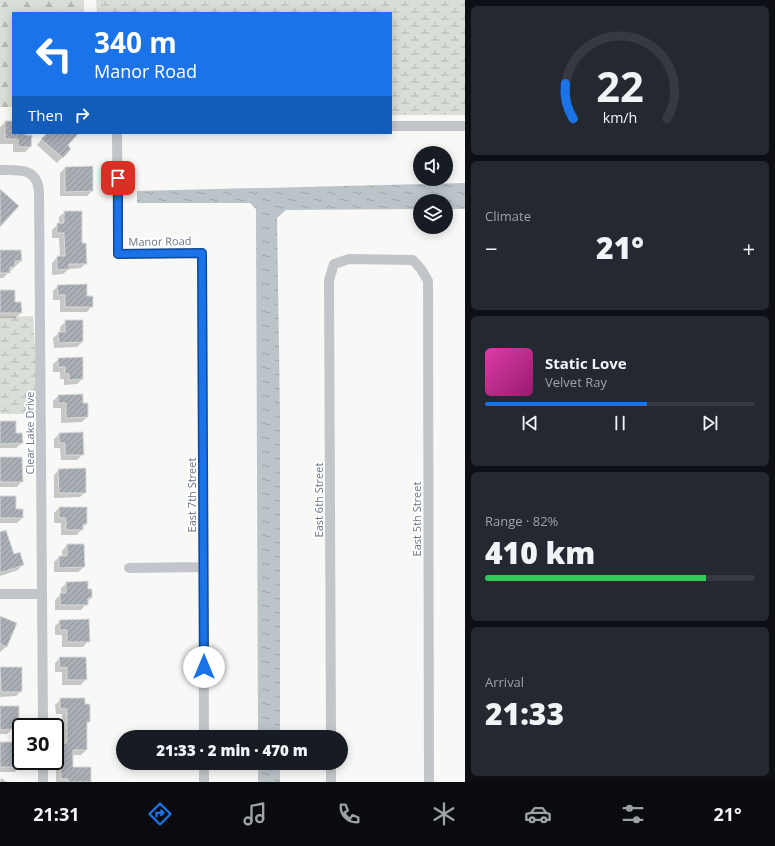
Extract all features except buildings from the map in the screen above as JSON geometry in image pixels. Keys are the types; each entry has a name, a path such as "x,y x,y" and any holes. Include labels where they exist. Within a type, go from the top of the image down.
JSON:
{"street":[{"path":"392,126 465,126"},
{"name":"Manor Road","path":"117,134 118,254 202,253"},
{"name":"Clear Lake Drive","path":"0,170 23,170 36,172 39,191 43,718"},
{"name":"East 7th Street","path":"202,253 204,730"},
{"name":"East 5th Street","path":"334,264 349,259 413,260 421,269 428,282 429,782"},
{"name":"East 6th Street","path":"331,730 329,280 334,264"},
{"path":"129,568 203,567"},
{"path":"0,594 42,594"},
{"path":"43,770 44,782"},
{"path":"204,770 204,782"},
{"path":"331,770 331,782"}],"green space":[{"path":"0,0 84,0 84,12 12,12 12,107 0,107"},
{"path":"96,0 465,0 465,115 392,115 392,12 97,12"},
{"path":"33,316 39,414 0,414 0,317"}],"water":[{"path":"453,183 465,183 465,209 453,209 453,194 413,194 413,209 286,210 277,218 280,413 280,730 258,730 256,209 250,203 137,203 137,191 413,184 413,186 453,186"},
{"path":"258,770 280,770 280,782 258,782"}],"route":[{"path":"118,178 118,254 202,253 204,667"}]}
